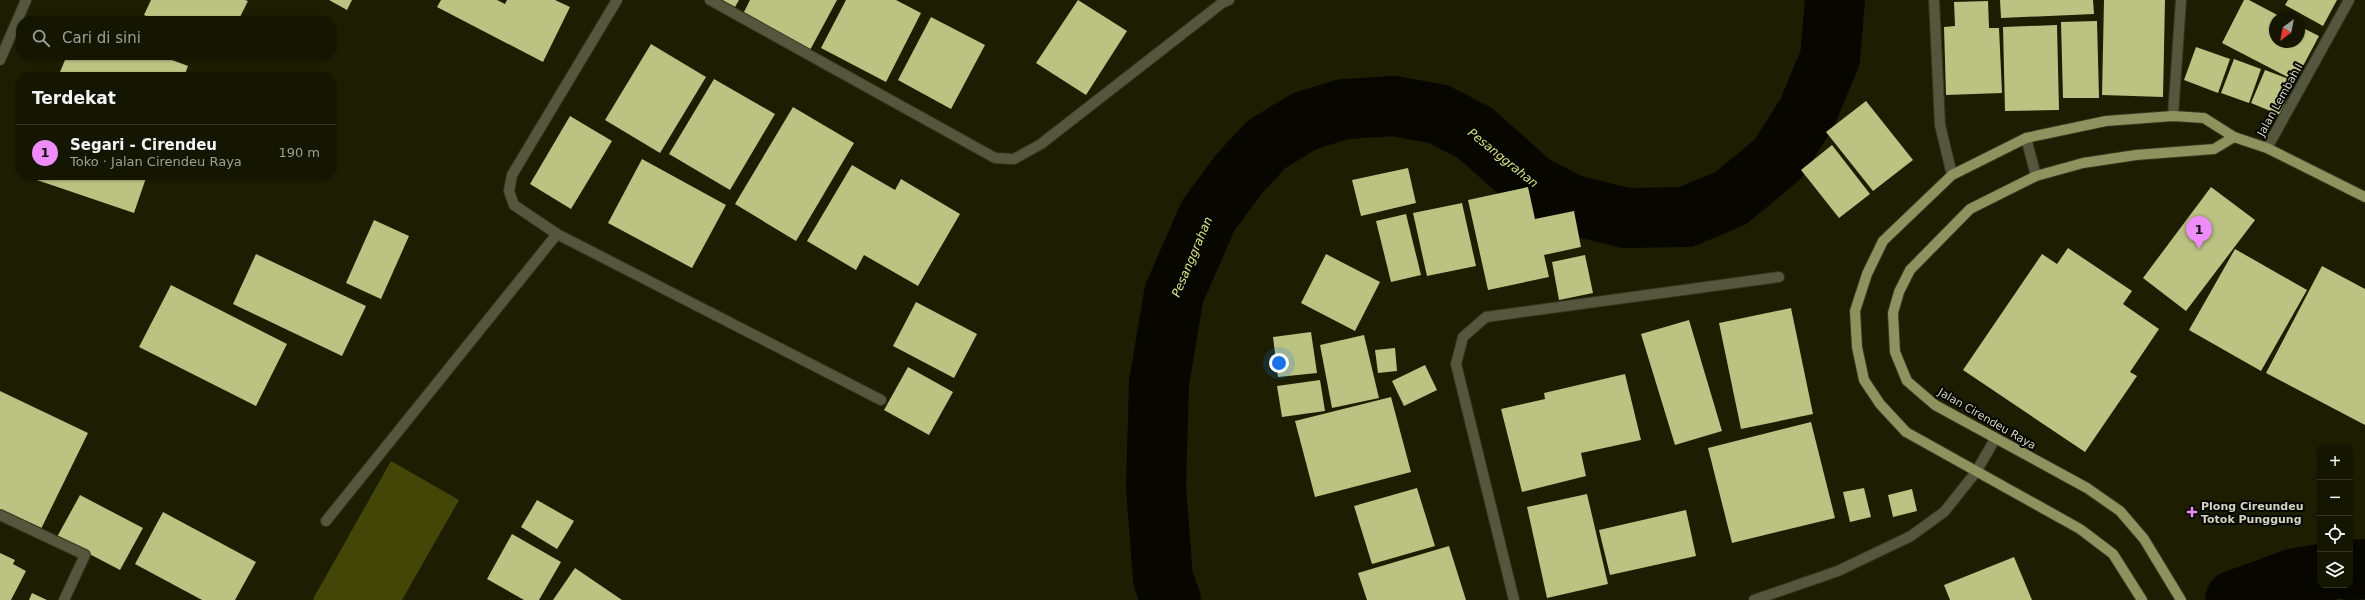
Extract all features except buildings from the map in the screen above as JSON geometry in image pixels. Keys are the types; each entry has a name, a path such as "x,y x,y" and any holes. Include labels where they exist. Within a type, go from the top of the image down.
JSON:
{"main road":[{"path":"2142,599 2112,554 2080,529 1906,432 1890,415 1864,380 1857,347 1855,311 1867,274 1883,242 1952,175 2026,138 2106,121 2173,116 2204,118 2234,137 2267,148 2365,197"},
{"name":"Jalan Cirendeu Raya","path":"2181,600 2173,584 2144,539 2120,510 2087,488 1935,405 1907,381 1895,352 1893,313 1899,292 1910,270 1970,209 2036,176 2083,163 2136,155 2214,149 2234,137"}],"street":[{"path":"19,16 26,0"},
{"path":"617,0 512,175 509,191 514,205 557,234 881,400"},
{"path":"710,0 995,158 1014,159 1041,144 1222,1"},
{"path":"1934,0 1940,125 1952,175"},
{"path":"2173,116 2181,0"},
{"name":"Jalan Lembah I","path":"2267,148 2349,0"},
{"path":"0,60 16,23"},
{"path":"2026,138 2036,176"},
{"path":"326,521 557,234"},
{"path":"1514,600 1456,364 1463,338 1486,317 1779,277"},
{"path":"1754,600 1838,571 1911,536 1944,512 1976,472 1995,439"},
{"path":"0,515 85,555 64,600"}],"shaded area":[{"path":"391,461 459,500 402,600 313,599"}],"waterway":[{"name":"Pesanggrahan","path":"1171,600 1163,579 1156,487 1159,383 1174,294 1208,216 1239,174 1267,144 1305,121 1344,109 1394,106 1438,114 1475,133 1532,184 1569,204 1626,218 1686,217 1731,198 1778,159 1807,113 1830,58 1835,0"},
{"name":"Pesanggrahan","path":"2353,570 2365,569"},
{"name":"Pesanggrahan","path":"2235,600 2296,578 2317,574"}],"place":[{"name":"Segari - Cirendeu","path":"2199,249"},
{"name":"Plong Cireundeu Totok Punggung","path":"2192,512"}]}
